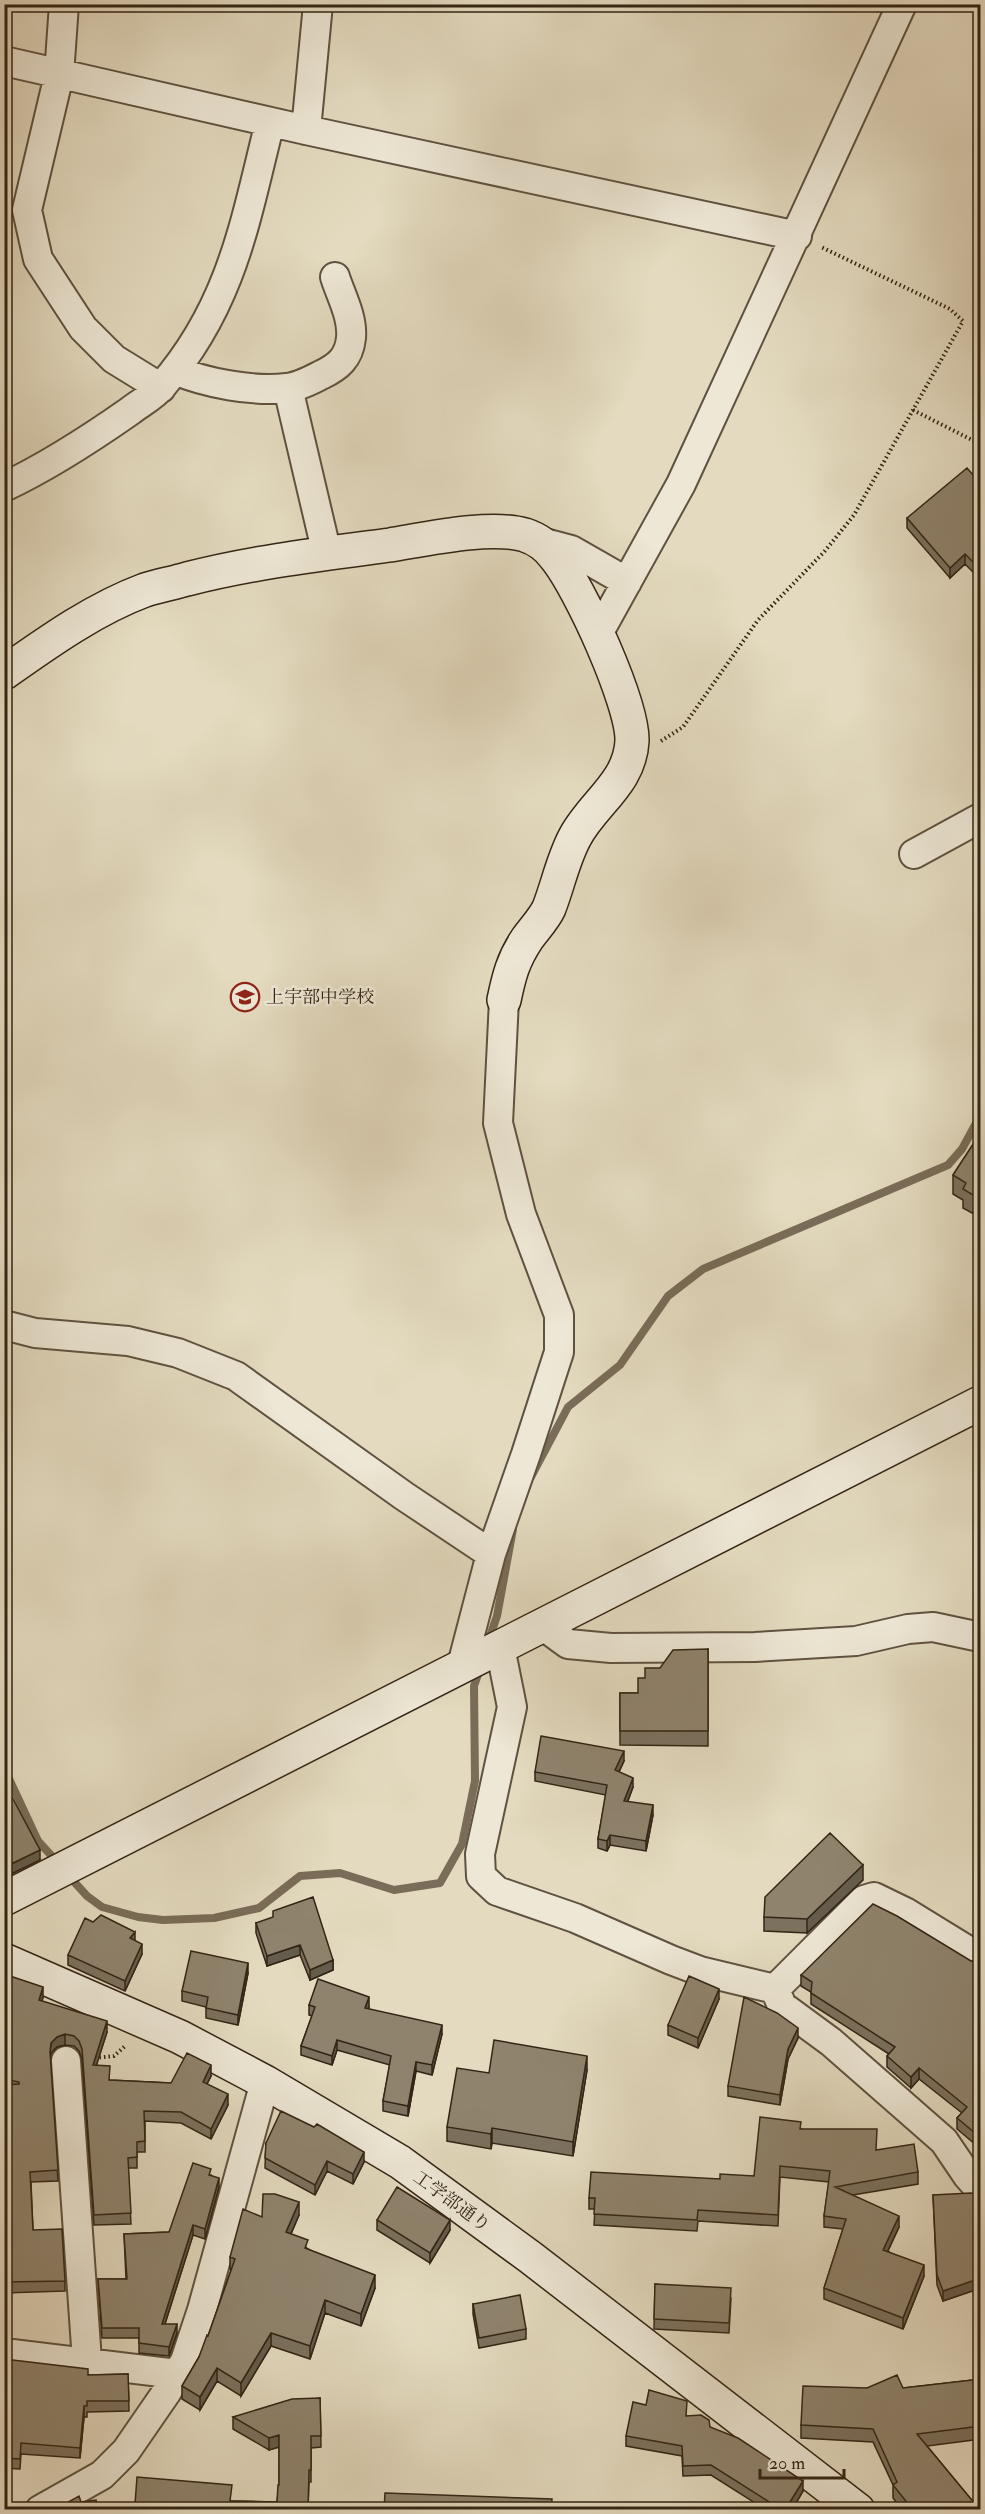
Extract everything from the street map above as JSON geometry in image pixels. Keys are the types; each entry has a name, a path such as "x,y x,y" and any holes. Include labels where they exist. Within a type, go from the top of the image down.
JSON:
{"street":[{"path":"64,4 59,75 27,210 38,259 84,328 114,360 168,379 195,378 226,384 288,388 339,366 347,354 351,338 350,320 334,277"},
{"path":"306,130 318,4"},
{"path":"598,634 681,484 902,4"},
{"path":"4,61 306,130 797,236"},
{"path":"4,487 90,440 168,379 202,333 221,295 238,251 270,122"},
{"path":"288,388 327,554"},
{"path":"4,673 66,631 106,608 146,590 219,571 466,534 506,532 526,535 541,543 554,555 569,577 598,634 624,703 632,738 630,761 620,779 590,814 574,839 548,911 526,941 511,968 504,1000 498,1123 521,1214 560,1315 559,1352 491,1554 462,1665"},
{"path":"541,543 571,550 627,582"},
{"path":"914,854 981,818"},
{"path":"4,1325 35,1333 128,1341 178,1353 236,1376 404,1496 491,1554"},
{"path":"4,1899 981,1403"},
{"path":"542,1625 568,1644 611,1648 755,1647 845,1642 908,1629 933,1627 981,1637"},
{"path":"500,1647 512,1707 480,1854 481,1876 497,1891 575,1918 671,1960 700,1971 775,1989"},
{"path":"775,1989 864,1900 874,1898 905,1912 981,1958"},
{"name":"工学部通り","path":"4,1960 180,2037 265,2082 400,2162 530,2257 858,2510"},
{"path":"775,1989 782,2006 831,2042 944,2140 967,2175 981,2190"},
{"path":"66,2061 87,2361"},
{"path":"40,2510 102,2475 126,2451 185,2361 202,2310 265,2082"},
{"path":"4,2353 87,2361 177,2374"}],"path":[{"path":"630,761 683,727 758,620 824,552 854,515 963,321 950,309 797,236"},
{"path":"913,410 981,444"}],"building":[{"path":"967,468 981,484 981,570 965,554 950,568 907,518"},
{"path":"981,1132 981,1200 963,1189 966,1183 953,1175"},
{"path":"708,1649 708,1731 620,1731 620,1693 638,1693 638,1678 645,1678 645,1668 660,1668 673,1650"},
{"path":"978,1733 981,1733 981,1770 977,1770"},
{"path":"541,1736 624,1751 615,1770 633,1778 624,1801 653,1805 646,1841 610,1835 607,1841 598,1839 607,1785 535,1772"},
{"path":"4,1782 40,1850 9,1865 4,1856"},
{"path":"830,1833 863,1865 807,1919 764,1917 765,1897"},
{"path":"981,1884 981,1896 975,1891"},
{"path":"313,1897 333,1960 310,1970 300,1945 267,1956 256,1923 273,1917 273,1911"},
{"path":"873,1904 971,1961 981,1962 981,2138 957,2118 967,2107 919,2068 911,2077 887,2056 895,2047 811,1993 812,1982 801,1975"},
{"path":"101,1915 135,1932 130,1938 142,1944 125,1981 68,1955 85,1918 93,1922"},
{"path":"191,1951 248,1963 238,2015 206,2008 208,1997 182,1991"},
{"path":"10,1976 43,1987 39,2000 107,2021 93,2065 110,2066 109,2080 171,2083 187,2053 211,2065 203,2082 228,2094 211,2129 181,2112 144,2111 145,2141 137,2142 137,2157 128,2158 131,2213 94,2215 82,2049 74,2036 65,2034 57,2037 51,2043 58,2170 30,2172 33,2230 62,2229 65,2281 4,2282 4,2085 19,2084 19,2082 4,2079 4,1984 7,1984"},
{"path":"689,1976 719,1989 698,2038 668,2025"},
{"path":"318,1979 369,1997 365,2008 442,2025 432,2065 416,2062 408,2106 383,2101 391,2056 337,2040 332,2056 301,2046 315,2007 309,2005"},
{"path":"744,1997 777,2013 798,2028 788,2049 780,2095 728,2086"},
{"path":"494,2040 587,2056 573,2142 492,2128 491,2134 447,2127 457,2068 489,2073"},
{"path":"281,2111 314,2127 317,2124 364,2152 353,2174 327,2161 315,2185 265,2158 266,2143"},
{"path":"760,2117 801,2122 800,2129 877,2129 876,2150 914,2144 918,2172 835,2187 899,2216 883,2250 924,2265 903,2318 824,2288 846,2219 824,2216 830,2171 780,2166 778,2215 698,2210 697,2220 594,2214 595,2198 589,2198 591,2172 720,2179 720,2174 754,2176"},
{"path":"981,2142 981,2154 975,2146"},
{"path":"193,2163 211,2169 209,2175 219,2178 205,2229 193,2225 162,2324 177,2324 169,2347 139,2343 139,2328 102,2328 98,2279 127,2279 124,2234 169,2232"},
{"path":"397,2187 450,2220 430,2253 377,2220"},
{"path":"971,2193 981,2196 981,2278 943,2291 937,2275 933,2195"},
{"path":"263,2194 275,2194 299,2202 286,2232 308,2240 305,2248 375,2275 361,2314 325,2300 310,2346 271,2333 241,2383 217,2368 200,2397 182,2386 208,2336 235,2259 230,2257 243,2209 262,2217"},
{"path":"655,2284 731,2288 729,2323 654,2319"},
{"path":"520,2295 526,2329 479,2338 473,2304"},
{"path":"4,2359 88,2369 88,2375 128,2374 129,2401 87,2401 87,2406 84,2406 80,2448 21,2443 20,2459 4,2458"},
{"path":"897,2375 903,2388 981,2379 981,2426 917,2434 980,2510 913,2510 893,2485 897,2482 873,2429 801,2425 803,2386 867,2388"},
{"path":"649,2390 687,2401 686,2416 701,2415 709,2420 710,2427 738,2438 803,2481 785,2510 711,2465 683,2466 682,2446 626,2436 633,2402 646,2405"},
{"path":"320,2398 321,2436 311,2436 308,2510 155,2510 155,2505 135,2504 137,2477 232,2485 230,2501 277,2502 279,2435 269,2438 233,2417 292,2399"},
{"path":"385,2493 552,2499 551,2510 384,2510"},
{"path":"79,2496 81,2502 96,2500 99,2510 54,2510"}],"waterway":[{"path":"531,1477 568,1407 620,1365 668,1296 703,1269 948,1165 962,1149 980,1116"},
{"path":"488,1642 497,1616 513,1529"},
{"path":"67,1874 87,1896 102,1907 138,1917 163,1920 214,1918 259,1908 300,1876 340,1873 394,1890 440,1883 462,1844 475,1781 474,1686 480,1669"},
{"path":"4,1768 38,1841 59,1864"}],"place":[{"name":"上宇部中学校","path":"245,997"}]}
